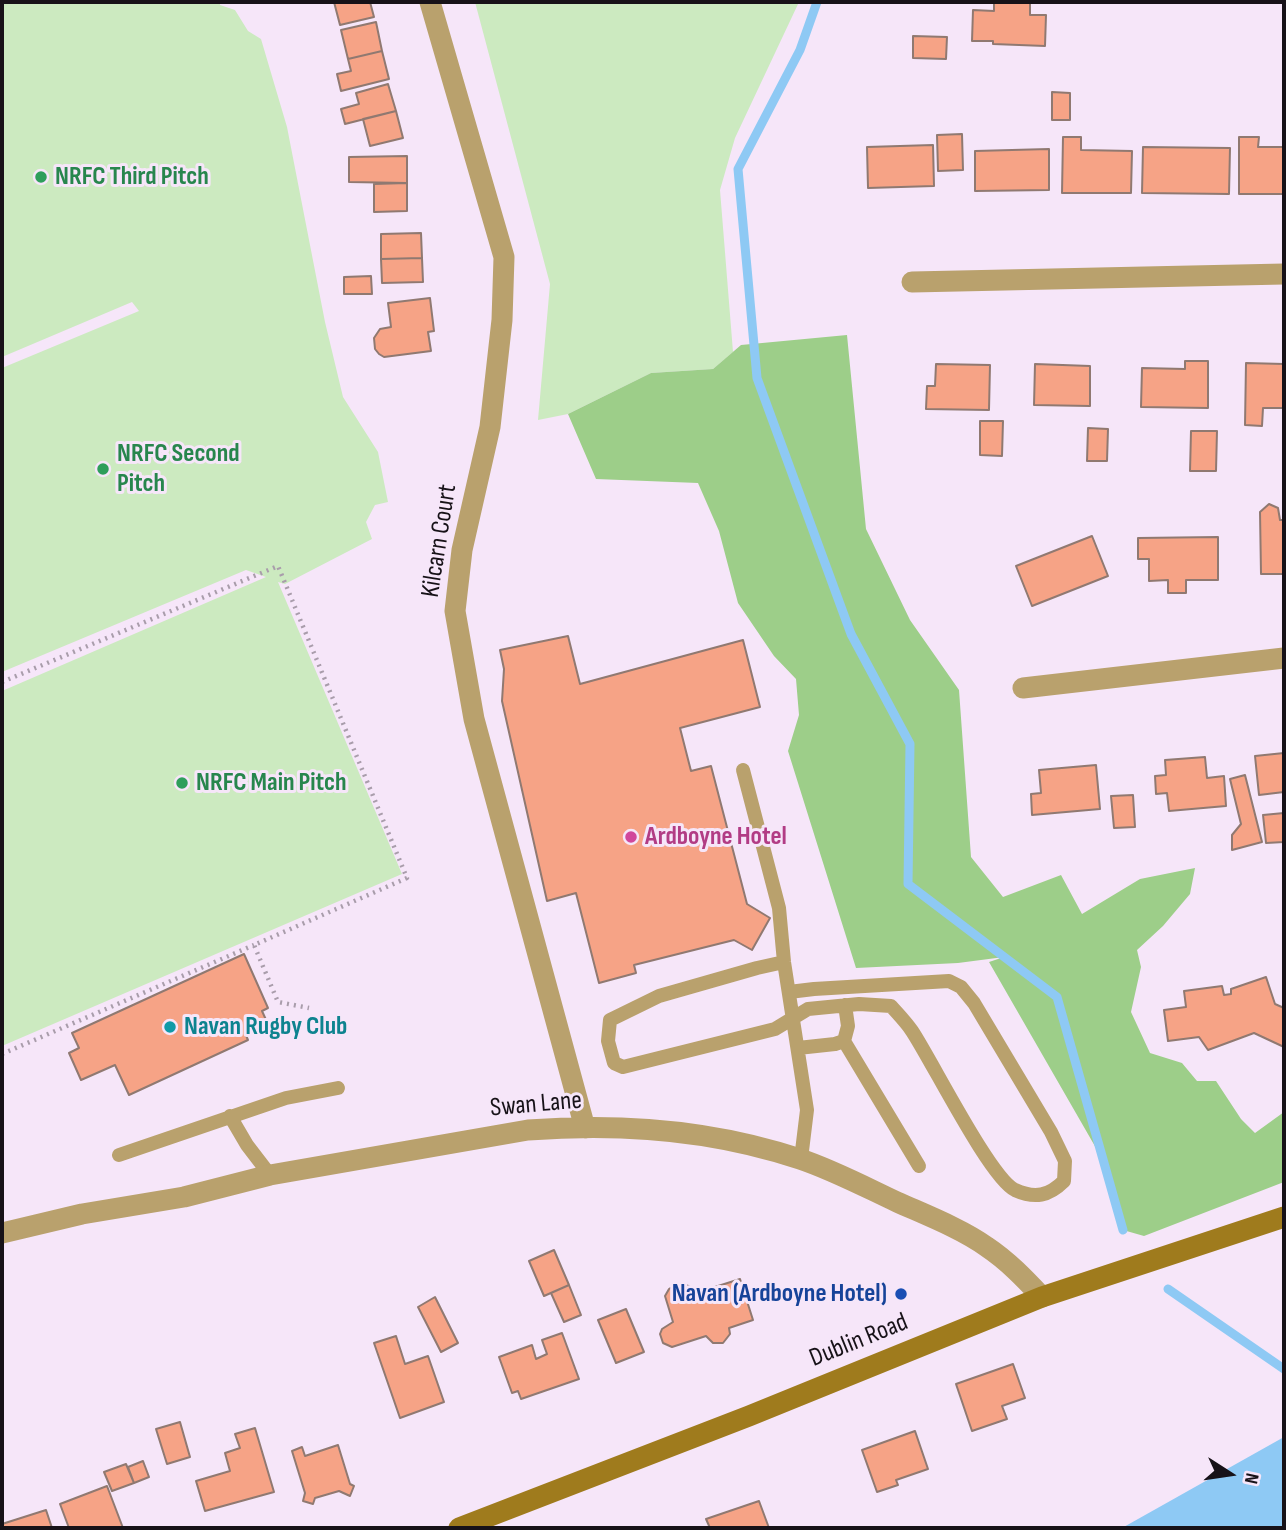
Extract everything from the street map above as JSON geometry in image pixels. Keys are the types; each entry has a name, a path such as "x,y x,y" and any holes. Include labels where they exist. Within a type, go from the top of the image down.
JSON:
{"main road":[{"name":"Dublin Road","path":"459,1528 762,1411 1042,1297 1284,1217"}],"street":[{"name":"Kilcarn Court","path":"430,2 504,257 502,320 489,427 462,550 455,611 474,719 585,1128"},
{"path":"912,282 1284,274"},
{"path":"1023,688 1284,658"},
{"name":"Swan Lane","path":"2,1233 82,1214 184,1196 270,1175 528,1130 643,1129 710,1137 801,1159 986,1245 1042,1297"}],"lane":[{"path":"743,770 779,908 784,962 807,1110 801,1159"},
{"path":"784,962 659,996 610,1020 608,1041 614,1063 623,1067 775,1029 808,1009 845,1005 891,1006 911,1029 994,1170 1014,1189 1041,1196 1056,1189 1064,1181 1065,1161 1051,1132 974,1003 961,987 949,981 789,992"},
{"path":"845,1005 848,1026 844,1041 919,1166"},
{"path":"798,1048 844,1041"},
{"path":"119,1154 286,1098 338,1088"},
{"path":"230,1116 247,1145 270,1175"}],"path":[{"path":"2,682 278,566 407,878 2,1054"},
{"path":"254,945 278,1002 309,1008"}],"green space":[{"path":"2,2 220,2 220,5 235,10 248,31 261,39 287,127 325,322 343,397 378,452 388,502 375,505 366,522 372,539 285,584 278,582 402,874 2,1046 2,691 266,577 246,570 2,672 2,368 139,311 132,302 2,357"},
{"path":"475,2 799,2 735,138 720,190 733,352 713,369 651,373 568,414 538,420 550,284"},
{"path":"847,335 866,529 910,620 959,690 971,857 1003,897 1061,875 1082,914 1140,879 1195,868 1190,894 1163,926 1137,950 1141,967 1131,1012 1150,1053 1182,1063 1197,1081 1216,1081 1241,1119 1255,1133 1284,1112 1284,1182 1144,1236 1123,1230 1096,1148 989,962 1004,957 958,963 856,968 788,751 799,715 796,679 774,656 738,603 719,531 698,483 596,479 568,414 651,373 713,369 741,345"}],"water":[{"path":"1284,1437 1284,1528 1122,1528"}],"building":[{"path":"334,2 370,2 374,17 340,25"},
{"path":"994,2 1030,2 1030,15 1046,15 1045,46 972,41 973,10 994,11"},
{"path":"376,22 382,51 348,59 341,30"},
{"path":"913,36 947,37 946,59 913,58"},
{"path":"382,51 389,79 341,91 337,74 351,71 348,59"},
{"path":"388,84 396,111 345,124 341,109 359,104 356,93"},
{"path":"1052,92 1070,93 1070,120 1052,120"},
{"path":"396,111 403,138 370,146 363,119"},
{"path":"962,134 963,170 938,171 937,135"},
{"path":"1063,137 1081,137 1081,150 1132,151 1131,193 1062,193"},
{"path":"1239,137 1259,137 1258,147 1284,147 1284,194 1239,194"},
{"path":"933,145 934,186 868,188 867,147"},
{"path":"1143,147 1230,148 1229,194 1142,193"},
{"path":"1049,149 1049,190 975,191 975,151"},
{"path":"407,156 407,183 349,182 349,157"},
{"path":"407,183 407,211 374,212 374,184"},
{"path":"421,233 422,258 381,259 381,234"},
{"path":"422,258 423,282 382,283 381,259"},
{"path":"371,276 372,294 344,294 344,277"},
{"path":"430,298 434,331 428,332 431,351 384,357 379,354 375,349 374,338 380,329 391,327 388,303"},
{"path":"1185,361 1208,361 1208,408 1141,407 1142,368 1185,369"},
{"path":"1246,363 1284,364 1284,408 1263,408 1262,426 1245,425"},
{"path":"936,364 990,365 989,410 926,409 927,386 935,386"},
{"path":"1035,364 1090,366 1090,406 1034,405"},
{"path":"980,421 1003,421 1002,456 980,455"},
{"path":"1088,428 1108,429 1107,461 1087,461"},
{"path":"1191,431 1217,431 1216,471 1190,471"},
{"path":"1269,504 1278,508 1280,520 1284,520 1284,574 1261,574 1260,512"},
{"path":"1092,536 1108,576 1032,606 1016,566"},
{"path":"1218,537 1218,580 1186,580 1186,593 1168,593 1168,580 1149,581 1149,559 1138,559 1138,538"},
{"name":"Ardboyne Hotel","path":"568,636 580,684 743,640 760,707 680,728 691,771 711,766 747,904 770,918 752,950 734,940 634,965 636,973 599,983 576,893 547,901 502,701 504,669 500,650"},
{"path":"1284,753 1284,792 1259,795 1255,756"},
{"path":"1205,757 1207,778 1224,776 1226,806 1169,811 1167,793 1156,794 1155,776 1166,775 1165,760"},
{"path":"1096,765 1100,809 1032,815 1031,794 1041,793 1039,770"},
{"path":"1245,775 1262,842 1232,850 1232,835 1241,824 1230,779"},
{"path":"1133,795 1135,827 1114,828 1111,796"},
{"path":"1284,813 1284,842 1266,843 1263,815"},
{"name":"Navan Rugby Club","path":"244,954 268,1008 262,1011 267,1022 245,1033 248,1040 129,1095 115,1065 81,1080 69,1053 79,1048 72,1033"},
{"path":"1266,977 1275,1004 1284,1008 1284,1047 1254,1033 1208,1050 1199,1037 1168,1041 1164,1010 1186,1007 1184,991 1222,986 1224,995 1231,994 1231,989"},
{"path":"554,1250 569,1285 544,1296 529,1261"},
{"path":"740,1279 753,1320 729,1328 730,1334 723,1343 713,1343 706,1336 672,1347 663,1343 660,1334 662,1329 673,1322 665,1296 669,1289 683,1284 691,1287 693,1294"},
{"path":"569,1285 581,1315 564,1322 551,1293"},
{"path":"435,1297 458,1343 441,1352 418,1307"},
{"path":"626,1309 644,1352 616,1363 598,1320"},
{"path":"562,1333 579,1379 521,1399 518,1391 512,1393 499,1357 532,1345 536,1359 547,1354 542,1340"},
{"path":"396,1336 405,1364 428,1356 444,1402 400,1418 374,1343"},
{"path":"1013,1364 1025,1398 1002,1406 1007,1419 972,1431 956,1384"},
{"path":"180,1422 190,1457 167,1464 156,1429"},
{"path":"255,1428 274,1492 205,1511 196,1481 230,1471 225,1453 240,1448 235,1434"},
{"path":"915,1431 928,1469 896,1480 898,1485 877,1492 862,1450"},
{"path":"338,1445 350,1484 354,1486 350,1496 339,1491 315,1498 313,1504 303,1501 305,1493 292,1451 302,1447 305,1456"},
{"path":"143,1461 149,1477 134,1483 128,1467"},
{"path":"126,1464 134,1483 112,1491 104,1472"},
{"path":"107,1486 123,1528 69,1528 60,1504"},
{"path":"759,1501 769,1528 710,1528 706,1519"},
{"path":"46,1510 52,1528 2,1528 2,1524"}],"waterway":[{"path":"817,2 800,50 738,169 757,378 851,634 910,744 908,884 1057,997 1123,1230"},
{"path":"1168,1289 1284,1369"}],"place":[{"name":"NRFC Third Pitch","path":"41,177"},
{"name":"NRFC Second Pitch","path":"103,469"},
{"name":"NRFC Main Pitch","path":"182,783"},
{"name":"Ardboyne Hotel","path":"631,837"},
{"name":"Navan Rugby Club","path":"170,1027"},
{"name":"Navan (Ardboyne Hotel)","path":"901,1294"}]}
